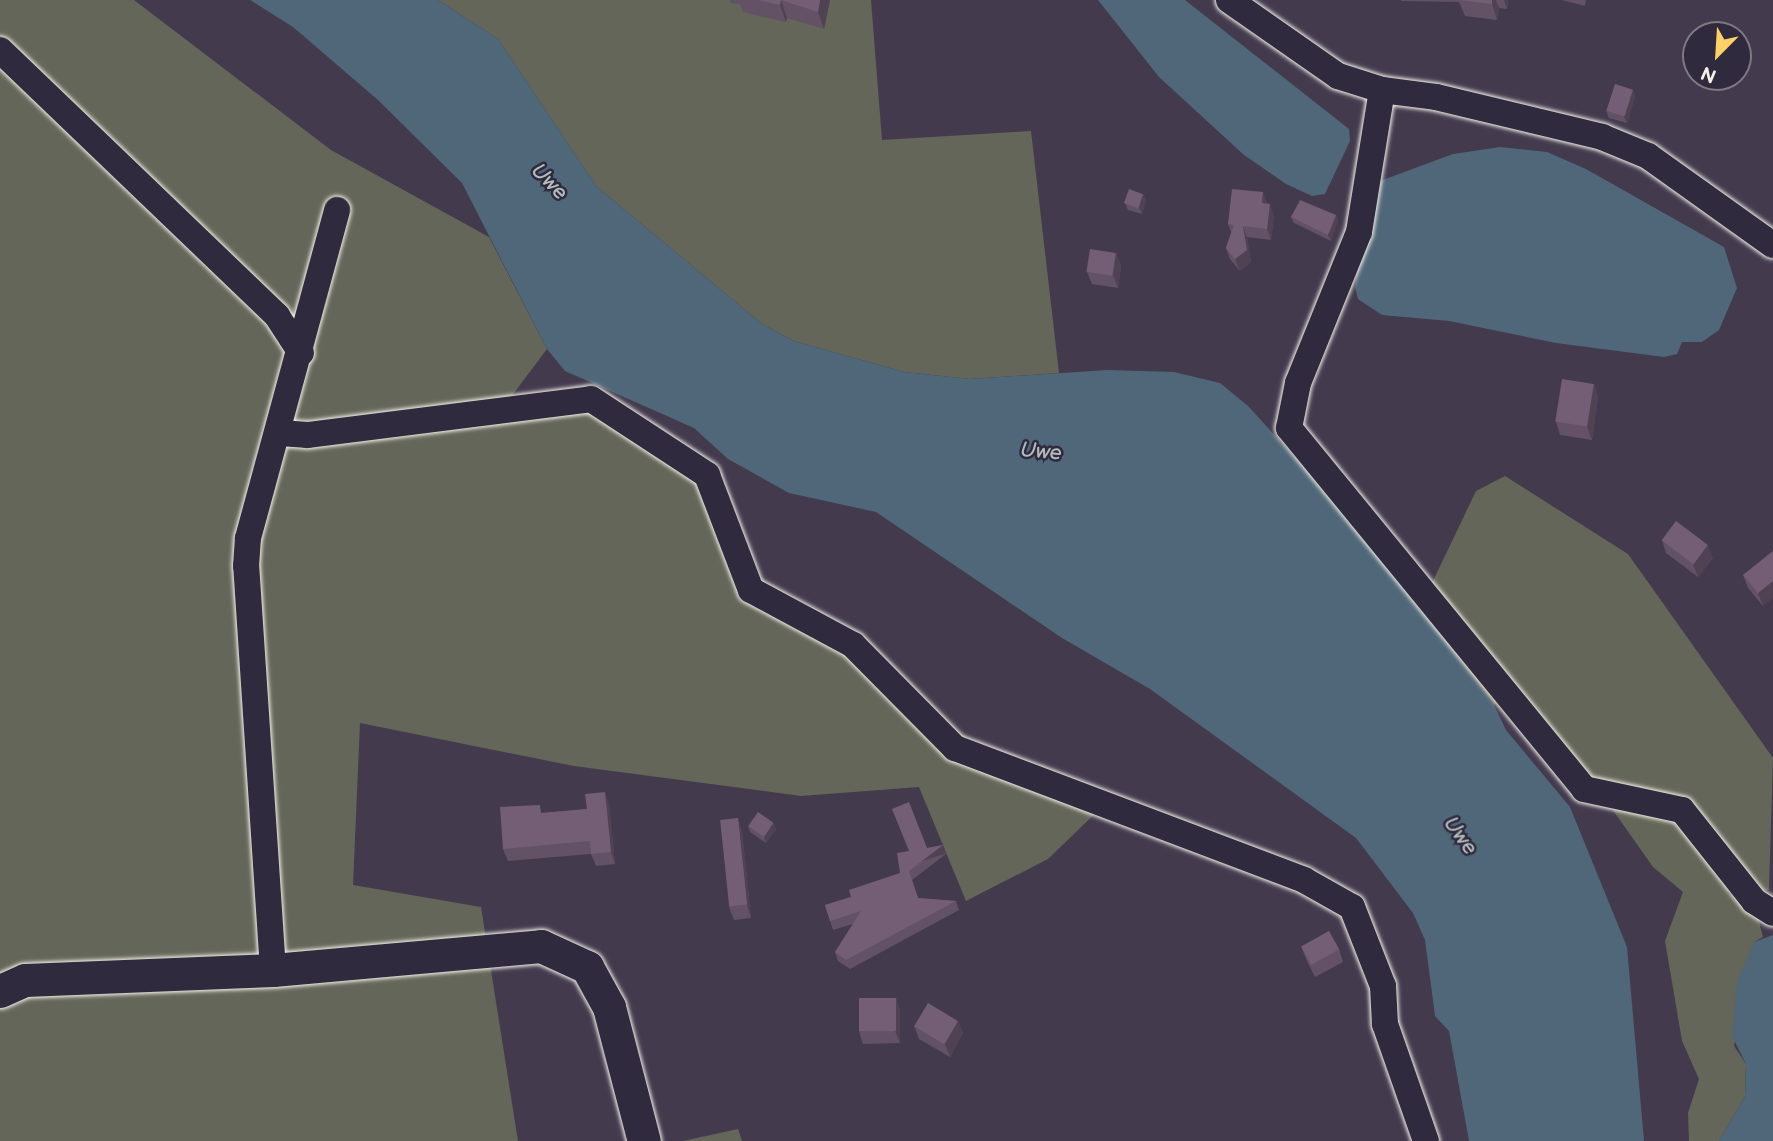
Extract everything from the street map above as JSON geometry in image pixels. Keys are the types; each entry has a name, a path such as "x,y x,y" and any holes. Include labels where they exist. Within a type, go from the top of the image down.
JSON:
{"main road":[{"path":"0,991 25,980 273,970 541,946 587,967 609,1007 644,1141"}],"street":[{"path":"1229,0 1338,76 1382,90 1436,97 1602,137 1648,156 1773,246"},
{"path":"0,50 277,316 301,353"},
{"path":"1382,90 1359,232 1298,383 1289,428 1584,789 1682,810 1754,901 1773,913"},
{"path":"273,970 246,566 248,537 301,353 337,210"},
{"path":"279,433 308,435 591,400 707,475 751,590 852,645 955,748 1291,875 1352,907 1383,986 1385,1024 1426,1141"}],"green space":[{"path":"0,0 134,0 331,150 489,237 547,349 502,409 591,399 707,475 751,590 853,645 955,748 1106,803 1048,859 966,901 919,787 801,796 574,766 360,723 353,885 481,907 518,1141 0,1141"},
{"path":"438,0 871,0 882,140 1031,131 1059,373 970,379 904,372 794,341 762,324 596,186 498,39"},
{"path":"1505,476 1628,554 1773,758 1769,890 1727,892 1758,918 1763,937 1754,942 1734,1046 1746,1064 1745,1096 1719,1141 1689,1141 1688,1113 1699,1079 1682,1041 1665,941 1683,892 1653,867 1610,806 1514,689 1494,705 1420,608 1476,491"},
{"path":"738,1129 742,1141 683,1141"}],"water":[{"name":"Uwe","path":"250,0 438,0 498,39 596,186 762,324 794,341 904,372 970,379 1108,370 1174,372 1220,383 1248,406 1320,485 1420,607 1494,705 1506,730 1570,807 1627,947 1644,1141 1469,1141 1449,1031 1435,1016 1425,940 1413,913 1356,838 1150,689 1062,638 876,512 789,493 728,459 694,428 565,371 547,349 462,183 378,100 293,27"},
{"path":"1098,0 1185,0 1349,129 1350,141 1325,194 1312,196 1286,184 1244,155 1159,77"},
{"path":"1500,147 1547,152 1586,169 1724,247 1737,288 1719,330 1702,342 1682,342 1677,354 1664,357 1556,343 1449,321 1382,315 1358,299 1355,287 1366,216 1380,181 1453,154"},
{"path":"1773,935 1773,1141 1719,1141 1745,1096 1746,1064 1732,1036 1737,982 1754,942"}],"building":[{"path":"758,0 781,0 780,5"},
{"path":"781,0 820,0 818,12"},
{"path":"1459,0 1492,0 1492,4"},
{"path":"1615,84 1633,90 1624,117 1606,111"},
{"path":"1129,189 1143,194 1138,208 1124,203"},
{"path":"1232,189 1263,192 1262,203 1270,204 1267,229 1243,226 1247,250 1235,259 1226,248 1234,225 1228,224"},
{"path":"1300,200 1336,215 1328,235 1291,217"},
{"path":"1090,249 1116,253 1112,276 1086,272"},
{"path":"1562,379 1594,384 1587,426 1555,421"},
{"path":"1676,521 1708,545 1694,564 1662,540"},
{"path":"1773,551 1773,581 1758,593 1743,575"},
{"path":"605,792 611,852 591,854 590,841 503,849 500,807 540,805 541,813 587,809 585,794"},
{"path":"909,802 927,848 943,845 909,871 918,898 956,901 846,960 835,952 861,911 830,921 825,905 851,897 849,890 900,873 897,853 909,851 892,809"},
{"path":"758,812 774,823 764,837 748,826"},
{"path":"738,818 747,905 729,906 720,820"},
{"path":"1329,931 1339,949 1311,965 1301,947"},
{"path":"859,998 896,998 896,1031 859,1031"},
{"path":"928,1003 958,1021 944,1044 914,1026"}]}
